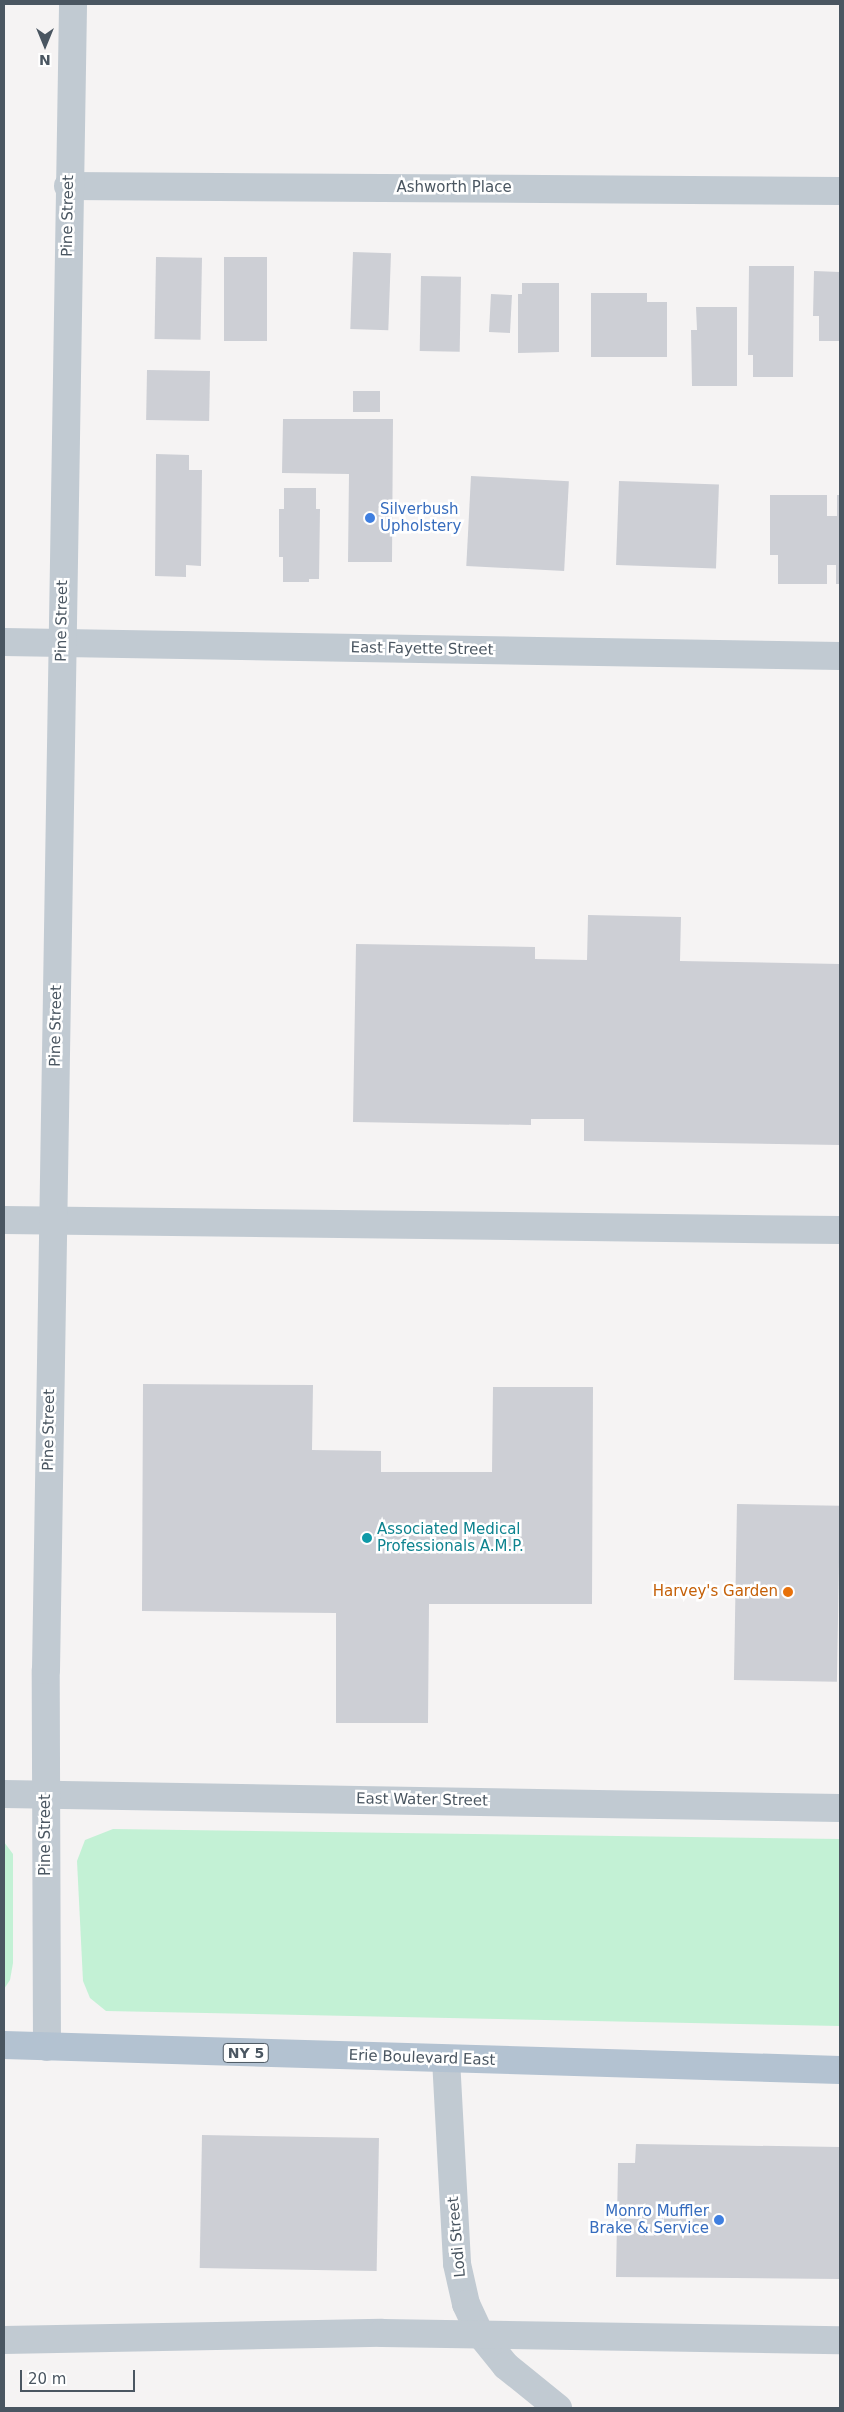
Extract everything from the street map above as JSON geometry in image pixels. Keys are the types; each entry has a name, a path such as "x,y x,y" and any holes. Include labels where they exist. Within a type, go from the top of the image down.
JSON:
{"main road":[{"name":"Erie Boulevard East","path":"4,2045 840,2070"}],"street":[{"name":"Pine Street","path":"47,2047 45,1795 72,4"},
{"name":"Ashworth Place","path":"68,186 840,192"},
{"name":"East Fayette Street","path":"4,642 840,656"},
{"path":"4,1220 840,1230"},
{"name":"East Water Street","path":"4,1794 840,1808"},
{"name":"Lodi Street","path":"446,2059 457,2264 466,2304 480,2334 506,2366 558,2408"},
{"path":"4,2340 382,2332 840,2340"}],"green space":[{"path":"113,1829 840,1839 840,2026 106,2011 90,1998 83,1981 77,1861 85,1840"},
{"path":"4,1842 13,1854 13,1963 10,1980 4,1989"}],"building":[{"path":"353,252 391,253 388,330 350,329"},
{"path":"156,257 202,258 201,340 155,339"},
{"path":"224,257 267,257 267,341 224,341"},
{"path":"749,266 794,266 793,377 753,377 753,355 748,355"},
{"path":"814,271 840,272 840,341 819,341 819,316 813,316"},
{"path":"421,276 461,277 460,352 420,351"},
{"path":"522,283 559,283 559,352 518,353 518,294 522,294"},
{"path":"591,293 647,293 647,302 667,302 667,357 591,357"},
{"path":"491,294 512,295 510,333 489,332"},
{"path":"696,307 737,307 737,386 692,386 691,330 697,330"},
{"path":"147,370 210,371 209,421 146,420"},
{"path":"353,391 380,391 380,412 353,412"},
{"name":"Silverbush Upholstery","path":"283,419 393,419 392,562 348,562 349,474 282,473"},
{"path":"156,454 189,455 189,470 202,470 201,566 186,565 186,577 155,576"},
{"path":"471,476 569,481 564,571 466,566"},
{"path":"619,481 719,484 716,568 616,565"},
{"path":"284,488 316,488 316,509 320,509 319,579 309,579 309,582 283,582 283,557 279,557 279,509 284,509"},
{"path":"770,495 827,495 827,516 837,516 837,495 840,495 840,584 836,584 836,565 827,565 827,584 778,584 778,555 770,555"},
{"path":"588,915 681,917 680,961 840,964 840,1145 584,1141 584,1119 531,1119 531,1125 353,1122 356,944 535,947 535,959 587,960"},
{"name":"Associated Medical Professionals A.M.P.","path":"143,1384 313,1385 312,1450 381,1451 381,1472 492,1472 493,1387 593,1387 592,1604 429,1604 428,1723 336,1723 336,1613 142,1611"},
{"name":"Harvey's Garden","path":"737,1504 840,1506 837,1682 734,1680"},
{"path":"202,2135 379,2138 377,2271 200,2268"},
{"name":"Monro Muffler Brake & Service","path":"636,2144 840,2147 840,2279 616,2277 618,2163 635,2163"}],"place":[{"name":"Silverbush Upholstery","path":"370,518"},
{"name":"Associated Medical Professionals A.M.P.","path":"367,1538"},
{"name":"Harvey's Garden","path":"788,1592"},
{"name":"Monro Muffler Brake & Service","path":"719,2220"}]}
